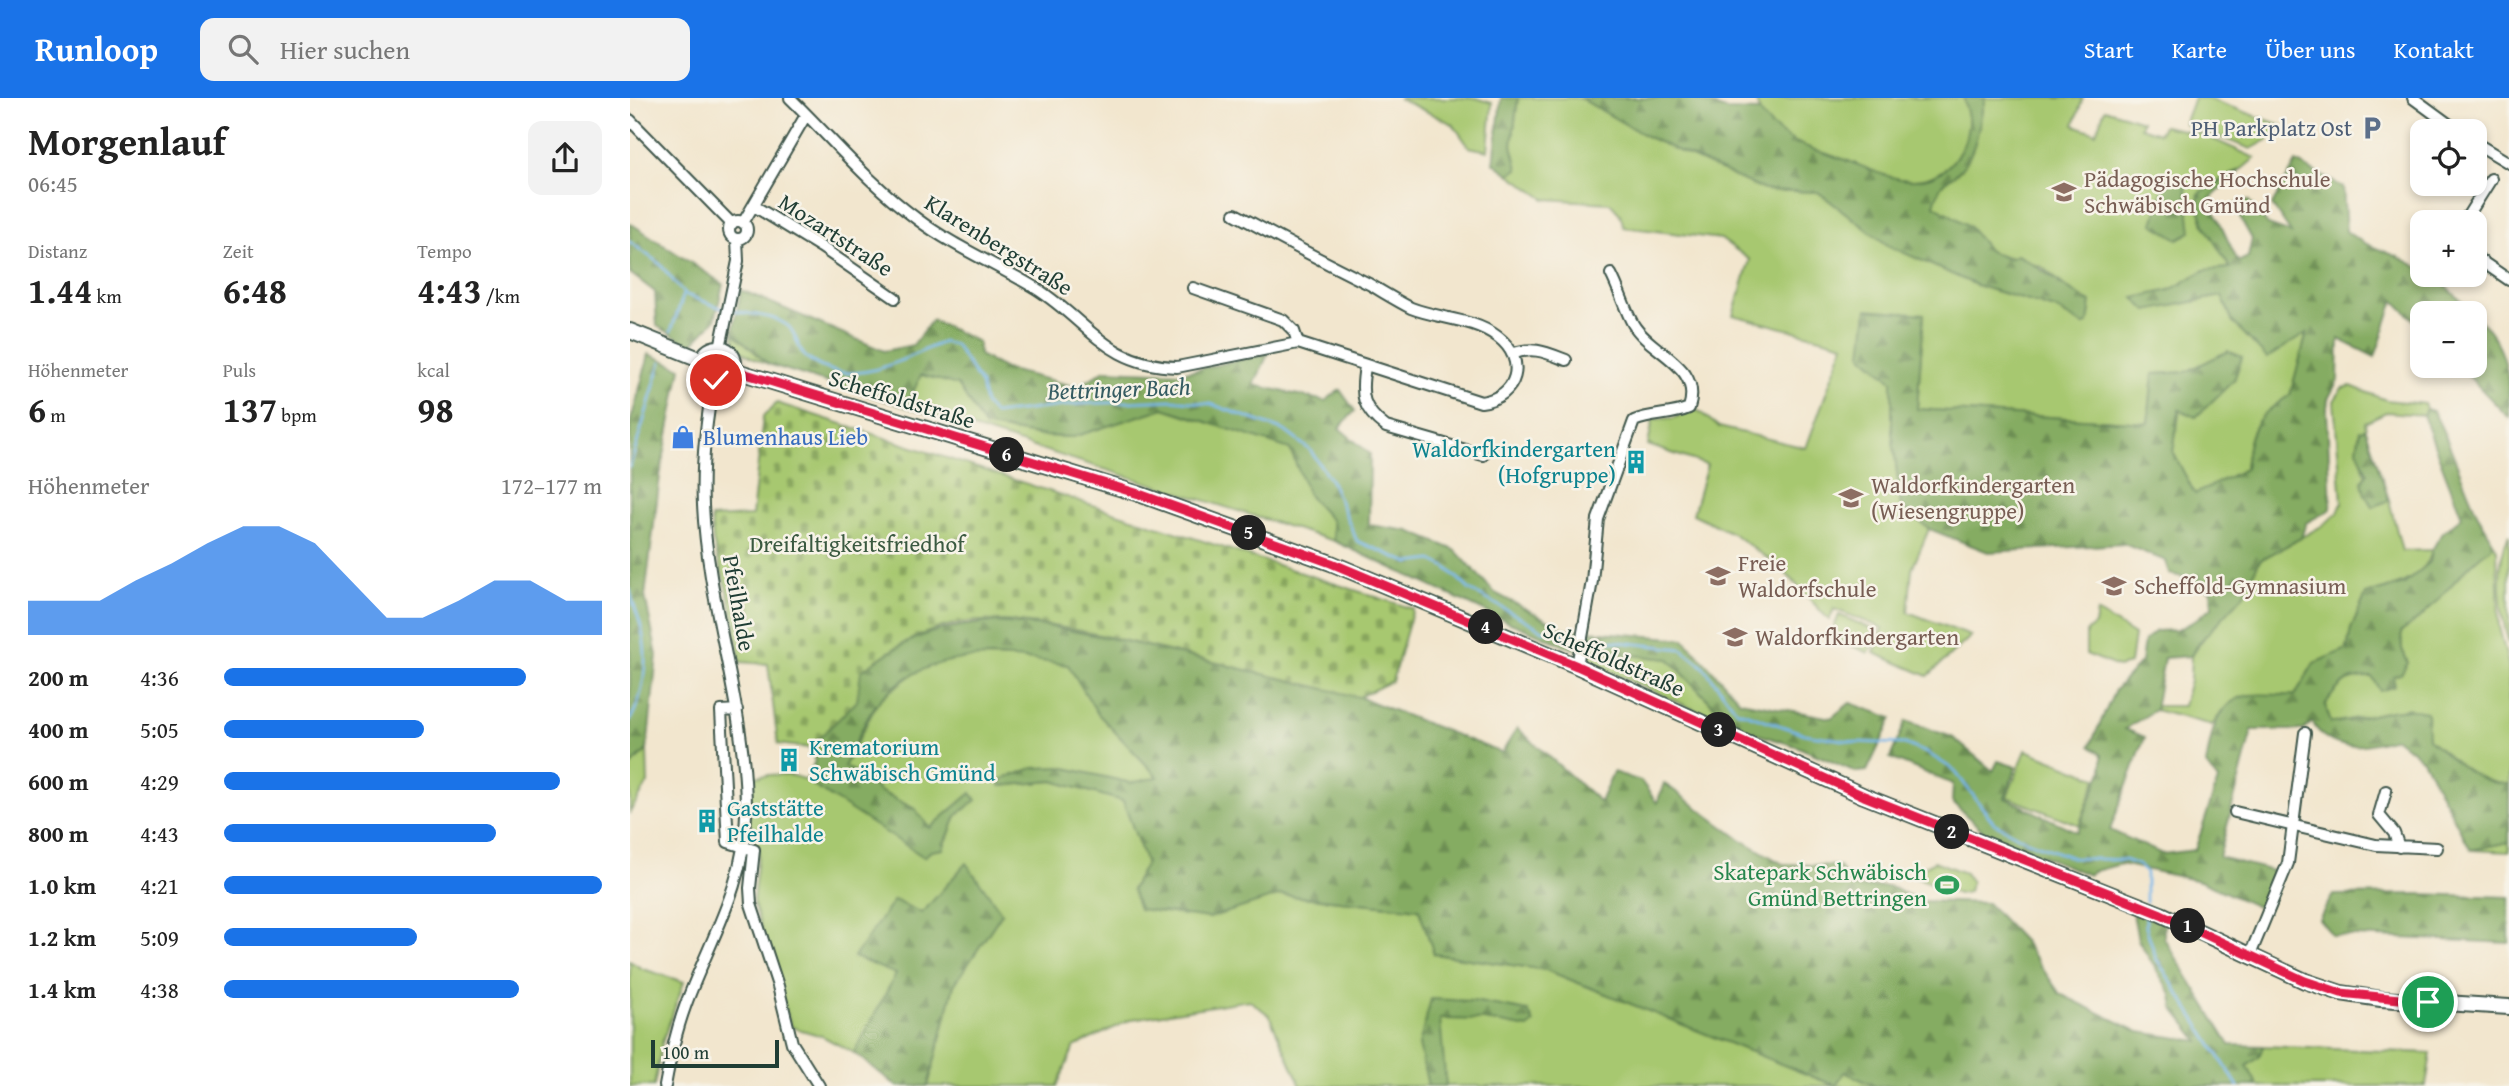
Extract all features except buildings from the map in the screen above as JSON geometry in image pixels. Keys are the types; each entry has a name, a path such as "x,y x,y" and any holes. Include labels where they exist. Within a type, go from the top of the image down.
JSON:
{"main road":[{"path":"630,331 702,360"},
{"path":"720,348 732,357 733,370 725,378 714,379 704,372 702,360 709,351 720,348"},
{"name":"Scheffoldstraße","path":"733,370 1191,512 1331,563 1578,661 1864,796 2161,914 2305,981 2341,993 2381,999 2509,1007"}],"street":[{"name":"Klarenbergstraße","path":"790,98 857,169 919,221 1036,289 1062,307 1105,346 1121,355 1158,366 1177,367 1298,344 1481,402 1506,394 1513,384 1516,372 1512,354"},
{"path":"2413,98 2442,119"},
{"name":"Mozartstraße","path":"737,223 754,206 806,115"},
{"path":"630,120 737,223 730,233 737,239 738,261 720,348"},
{"path":"2487,150 2509,163"},
{"path":"2472,210 2491,179"},
{"name":"Mozartstraße","path":"754,206 895,298"},
{"path":"1235,214 1412,308 1476,326 1498,337 1512,354 1528,348 1566,360"},
{"path":"2487,265 2509,280"},
{"path":"1578,661 1598,519 1634,421 1647,415 1674,415 1689,408 1693,395 1686,374 1676,362 1633,324 1611,274"},
{"path":"1194,288 1283,320 1294,331 1298,344"},
{"path":"1364,366 1361,391 1364,407 1373,418 1386,427 1483,455"},
{"name":"Pfeilhalde","path":"665,1086 686,1004 730,903 743,845 744,774 737,710 707,540 703,461 705,424 714,379"},
{"path":"737,710 721,711 728,842 743,845 755,852 750,888 751,904 778,986 792,1043 819,1086"},
{"path":"2250,956 2280,887 2293,826 2305,733"},
{"path":"2386,791 2379,815 2394,833 2399,847"},
{"path":"2235,813 2376,845 2437,848"}],"green space":[{"path":"1398,98 1476,98 1492,103 1488,151 1469,147 1453,124"},
{"path":"1501,98 1518,98 1512,145 1518,169 1509,174 1494,163"},
{"path":"1518,98 1580,98 1648,137 1764,190 1818,192 1889,246 1976,285 2055,309 2084,325 2090,302 2074,294 2042,267 1988,251 1969,226 1933,205 1940,184 1962,169 1985,98 2083,98 2074,125 2096,133 2105,109 2142,121 2140,127 2159,133 2163,126 2202,134 2255,158 2242,169 2208,186 2203,224 2213,234 2230,268 2205,270 2170,290 2135,298 2147,311 2222,296 2233,322 2307,332 2290,395 2261,417 2256,425 2249,443 2245,469 2195,495 2173,452 2180,409 2234,380 2242,357 2228,351 2186,372 2153,374 2148,423 1917,409 1924,314 1893,381 1892,431 1901,506 1929,529 1912,569 1908,612 1971,636 1928,676 1874,653 1883,628 1834,609 1829,620 1781,568 1732,533 1693,514 1707,465 1648,445 1653,419 1674,418 1696,409 1719,427 1806,448 1844,344 1733,315 1750,260 1721,239 1624,227 1620,214 1610,203 1545,199 1509,174 1518,169 1512,145"},
{"path":"1580,98 1691,98 1726,110 1759,111 1777,130 1809,148 1887,176 1913,180 1934,175 1951,163 1966,135 1968,121 1964,98 1985,98 1975,142 1968,159 1958,173 1940,188 1934,205 1969,226 1989,251 2008,259 2017,255 2091,302 2088,324 2083,325 2055,309 1976,285 1889,246 1818,192 1764,190 1648,137"},
{"path":"1755,98 1964,98 1969,124 1958,154 1944,169 1925,178 1905,180 1806,148 1781,136 1767,123"},
{"path":"2194,98 2206,98 2281,125 2269,139 2251,149 2184,124"},
{"path":"2296,162 2343,187 2346,231 2410,262 2410,287 2446,287 2461,301 2410,301 2410,316 2394,300 2375,357 2339,339 2338,380 2328,399 2327,410 2331,509 2306,523 2301,538 2260,560 2243,596 2196,646 2191,656 2164,658 2155,710 2125,729 2145,737 2110,830 2162,854 2195,850 2218,780 2206,765 2216,721 2222,712 2229,704 2250,695 2295,695 2314,663 2347,649 2351,629 2366,594 2404,584 2430,562 2432,550 2442,533 2462,517 2423,415 2426,409 2433,411 2440,424 2492,547 2468,567 2414,623 2401,632 2402,649 2408,663 2401,674 2393,676 2395,686 2380,691 2372,677 2356,678 2339,687 2325,705 2331,723 2390,711 2427,712 2428,739 2476,775 2509,784 2509,842 2471,850 2423,760 2396,738 2349,746 2329,740 2312,722 2304,730 2252,730 2219,857 2277,872 2262,909 2200,881 2121,864 2091,872 2089,875 1984,832 1952,802 1953,784 1890,758 1906,721 1952,737 1993,771 1998,761 2016,767 2005,798 2077,832 2102,771 2102,755 2090,746 2115,690 2141,662 2144,641 2156,631 2177,630 2191,623 2212,607 2211,591 2187,578 2169,574 2166,561 2124,544 1988,552 1929,529 1901,506 1892,431 1892,381 1862,355 1867,309 1924,314 1917,409 2148,423 2153,374 2186,372 2228,351 2242,357 2234,380 2196,417 2179,410 2173,452 2195,494 2245,469 2249,443 2256,425 2261,417 2290,395 2307,333 2267,358 2233,322 2222,296 2147,311 2134,298 2170,290 2205,270 2230,268 2203,222 2198,202 2199,193 2242,169 2209,200 2238,262 2248,257 2252,239 2233,205 2248,200 2268,225 2291,233 2272,205"},
{"path":"2171,179 2185,181 2191,232 2178,239 2153,224 2164,188"},
{"path":"630,223 723,284 715,320 691,345 657,326 655,292 630,273"},
{"path":"741,290 884,351 913,345 932,320 978,342 979,355 1005,369 1077,387 1105,370 1180,373 1268,354 1254,385 1325,401 1340,390 1355,411 1339,428 1370,454 1369,525 1409,531 1455,550 1495,593 1564,629 1684,639 1740,701 1831,718 1850,703 1892,718 1867,771 1856,772 1796,746 1734,727 1669,659 1574,649 1508,622 1334,541 1332,521 1309,496 1290,449 1164,408 1073,437 1042,436 984,426 958,385 921,375 906,407 768,364 733,332"},
{"path":"2487,328 2495,338 2505,362 2509,418 2471,378 2487,378"},
{"path":"733,332 768,364 740,350"},
{"path":"718,353 725,356 728,363 725,370 718,373 711,370 708,363 711,356"},
{"path":"649,354 681,368 660,476 645,596 657,655 647,750 630,766 630,424"},
{"path":"921,374 958,385 984,426 1042,436 1073,437 1164,408 1290,449 1309,496 1332,521 1334,541 906,407"},
{"path":"2351,386 2386,400 2424,404 2426,409 2423,415 2386,412 2365,422 2366,429 2360,430 2359,439 2373,507 2389,500 2402,551 2432,550 2429,560 2423,569 2406,581 2366,594 2351,629 2347,650 2314,663 2295,695 2239,701 2221,714 2212,725 2155,710 2156,706 2183,706 2190,680 2191,656 2260,560 2322,526 2338,513 2342,502 2334,401 2342,388"},
{"name":"Dreifaltigkeitsfriedhof","path":"777,403 1413,609 1392,681 1359,697 1064,628 1033,623 976,621 950,625 914,638 861,671 857,701 809,748 778,744 768,664 740,662 731,605 713,541 711,518 752,516 763,417"},
{"path":"2366,429 2389,500 2373,507 2365,495 2362,482 2367,473 2357,449 2360,430"},
{"path":"2509,535 2509,644 2503,618 2500,574 2504,547"},
{"path":"2492,540 2497,550 2499,627 2509,667 2509,784 2487,781 2455,763 2426,737 2409,708 2331,723 2325,705 2341,683 2357,676 2389,674 2408,663 2402,649 2401,632 2414,623 2468,567 2492,547"},
{"path":"2097,612 2134,635 2130,664 2118,667 2086,654 2086,632 2095,625"},
{"path":"1839,615 1877,631 1869,653 1830,637"},
{"path":"995,622 1047,626 1124,641 1359,697 1502,753 1517,728 1600,802 1613,772 1641,781 1657,803 1664,783 1740,839 1783,864 1838,866 1856,888 1888,886 1921,901 1987,903 2024,942 2060,994 2139,1032 2199,1041 2174,1009 2172,995 2138,940 2132,908 2164,923 2164,938 2230,1045 2263,1046 2259,1057 2247,1066 2258,1086 1875,1086 1844,1072 1836,1086 1546,970 1434,954 1419,909 1281,895 1209,918 1139,909 1132,889 1146,863 1123,801 1053,781 1000,786 1000,780 1033,768 1061,767 1131,783 1158,777 1098,714 1068,665 993,657 944,662 921,670 880,700 865,723 844,767 865,776 879,791 915,809 930,828 971,793 976,800 956,816 943,849 931,851 924,857 807,779 815,761 809,748 857,701 860,671 923,635 955,627"},
{"path":"1587,650 1669,659 1734,727 1587,662"},
{"path":"957,657 1025,658 1069,665 1098,714 1159,778 1131,783 1061,767 1001,786 1053,781 1123,801 1146,863 1132,889 1209,918 1280,895 1419,909 1434,954 1546,970 1836,1086 1301,1086 1269,1015 1249,1000 1132,1019 1074,1047 1057,1086 928,1086 954,985 1002,913 922,913 855,957 897,974 854,1053 822,1036 791,1027 753,901 759,848 750,835 749,778 775,775 802,778 931,851 947,840 956,816 931,830 915,809 879,791 865,776 844,767 879,700 916,671"},
{"path":"647,750 648,783 630,812 630,766"},
{"path":"2026,750 2097,778 2079,825 2007,797"},
{"path":"2509,842 2509,852 2471,850"},
{"name":"Skatepark Schwäbisch Gmünd Bettringen","path":"1934,861 1965,873 1971,882 1969,892 1958,894 1911,875"},
{"path":"966,863 1002,913 954,985 928,1086 897,1086 854,1053 896,974 854,957 894,900 922,913"},
{"path":"2333,895 2509,897 2509,943 2332,935 2319,919"},
{"path":"630,961 643,969 684,982 662,1043 654,1086 630,1086"},
{"path":"1431,999 1473,1001 1528,1011 1534,1023 1528,1028 1484,1020 1440,1019 1446,1086 1428,1086 1419,1045"},
{"path":"2263,1046 2431,1053 2426,1086 2258,1086 2247,1066 2259,1057"},
{"path":"1844,1071 1875,1086 1836,1086"}],"waterway":[{"path":"630,242 660,264 684,294 724,309"},
{"path":"671,331 684,294"},
{"name":"Bettringer Bach","path":"731,310 782,322 791,329 807,358 824,368 841,372 875,370 943,342 955,345 981,384 985,404 994,414 1080,404 1173,400 1211,404 1285,431 1310,450 1331,481 1357,541 1409,563 1432,560 1446,567 1470,590 1543,630 1578,638"},
{"path":"630,467 661,362"},
{"path":"630,589 642,630 645,657 642,690 630,720"},
{"name":"Bettringer Bach","path":"1585,638 1682,649 1702,665 1736,710 1805,734 1855,742 1905,744 1929,754 1954,770 1994,823 2025,840 2073,858 2124,860 2139,865 2146,873 2146,902"},
{"name":"Bettringer Bach","path":"2146,912 2146,927 2156,958 2238,1086"}],"place":[{"name":"PH Parkplatz Ost","path":"2372,128"},
{"name":"Pädagogische Hochschule Schwäbisch Gmünd","path":"2064,192"},
{"name":"Blumenhaus Lieb","path":"683,437"},
{"name":"Waldorfkindergarten (Hofgruppe)","path":"1636,462"},
{"name":"Waldorfkindergarten (Wiesengruppe)","path":"1851,498"},
{"name":"Freie Waldorfschule","path":"1718,576"},
{"name":"Scheffold-Gymnasium","path":"2114,586"},
{"name":"Waldorfkindergarten","path":"1735,637"},
{"name":"Krematorium Schwäbisch Gmünd","path":"789,760"},
{"name":"Gaststätte Pfeilhalde","path":"707,821"},
{"name":"Skatepark Schwäbisch Gmünd Bettringen","path":"1947,885"}],"route":[{"path":"716,380 725,378 733,370 840,405 1139,494 1268,540 1420,599 1577,666 1864,796 2161,914 2305,981 2341,993 2428,1002"}]}
